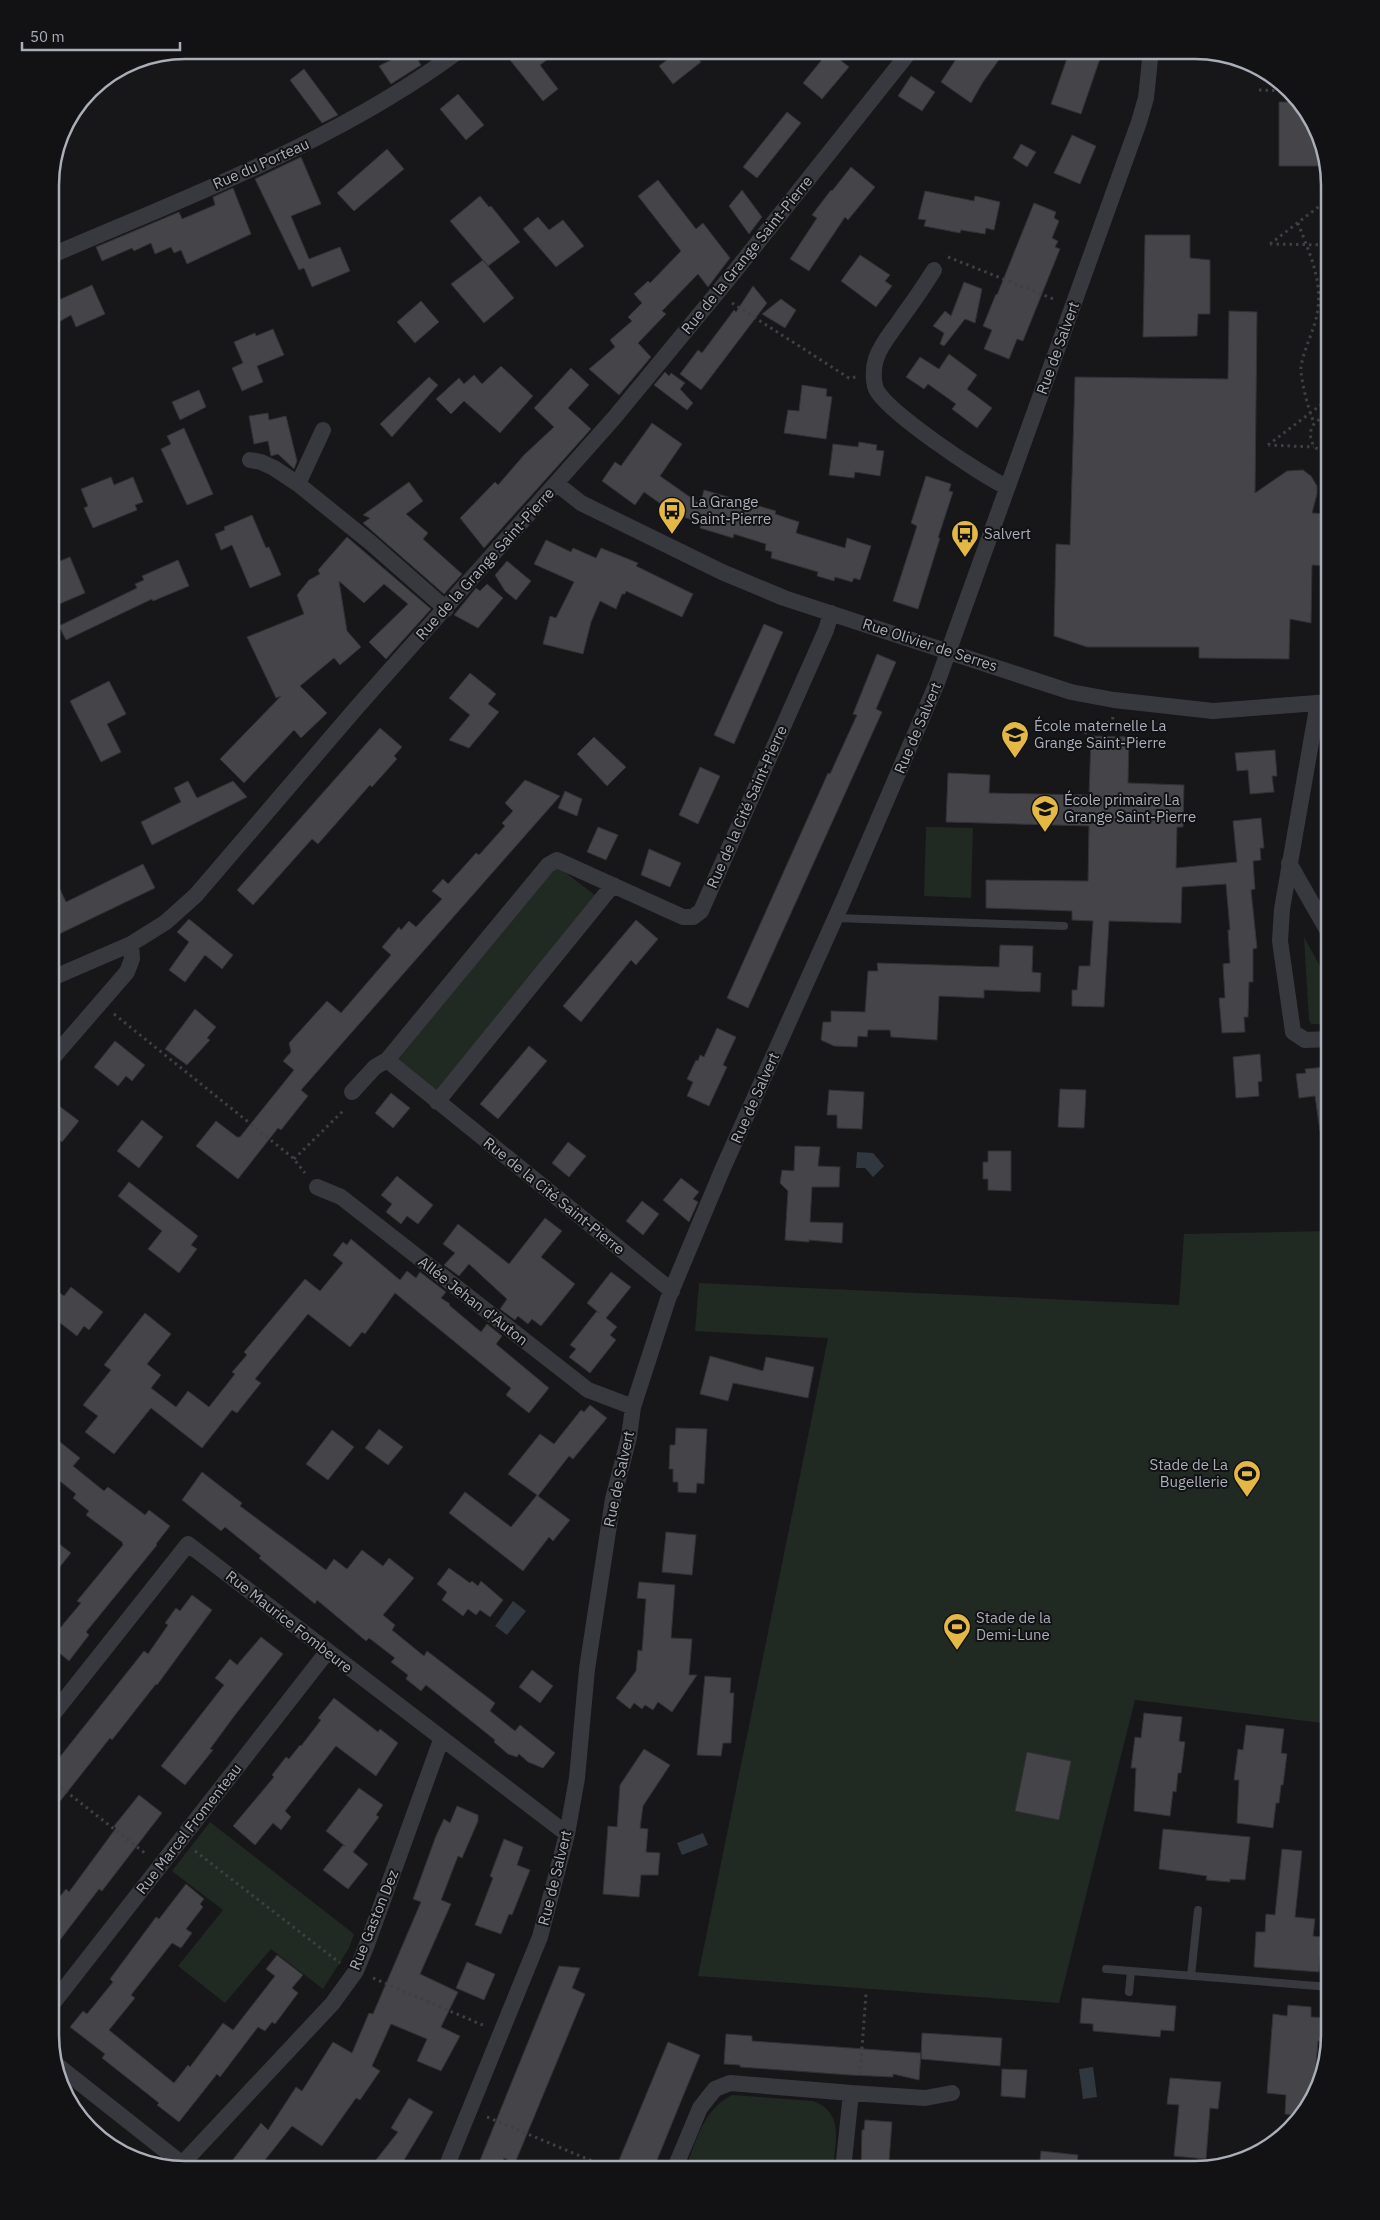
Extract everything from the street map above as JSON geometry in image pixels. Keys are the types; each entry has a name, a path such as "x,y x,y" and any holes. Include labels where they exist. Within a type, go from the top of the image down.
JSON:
{"street":[{"name":"Rue du Porteau","path":"59,252 309,142 431,72 448,59"},
{"name":"Rue de la Grange Saint-Pierre","path":"59,975 131,944 166,922 196,896 345,721 620,411 904,59"},
{"name":"Rue de Salvert","path":"448,2161 540,1937 567,1834 577,1778 587,1669 612,1509 634,1407 672,1291 723,1168 836,918 918,727 948,650 1140,122 1146,98 1150,59"},
{"path":"934,270 881,346 875,361 874,376 876,389 885,402 901,416 973,467 1006,487"},
{"path":"298,484 323,430"},
{"path":"250,460 262,462 298,484 371,543 446,609"},
{"name":"Rue Olivier de Serres","path":"557,484 581,503 722,572 784,598 948,650 1071,692 1114,700 1213,711 1321,703"},
{"name":"Rue de la Cité Saint-Pierre","path":"352,1092 375,1067 387,1060 548,865 557,860 683,917 693,917 701,912 826,630 831,613"},
{"path":"1321,706 1316,714 1289,863 1280,936 1292,1026 1295,1035 1305,1040 1321,1039"},
{"path":"1289,863 1321,919"},
{"path":"437,1102 613,885"},
{"path":"59,1051 101,1004 130,966 131,944"},
{"name":"Rue de la Cité Saint-Pierre","path":"387,1060 672,1291"},
{"name":"Allée Jehan d'Auton","path":"317,1187 340,1197 588,1390 634,1407"},
{"name":"Rue Maurice Fombeure","path":"59,1707 188,1544 441,1740 567,1834"},
{"name":"Rue Marcel Fromenteau","path":"59,1996 328,1652"},
{"name":"Rue Gaston Dez","path":"191,2161 332,2004 356,1971 441,1740"},
{"path":"64,2070 178,2161"},
{"path":"678,2161 700,2108 715,2090 730,2082 925,2098 952,2093"},
{"path":"844,2161 855,2093"}],"lane":[{"path":"836,918 1064,926"},
{"path":"1191,1976 1198,1910"},
{"path":"1106,1969 1321,1986"},
{"path":"1129,1992 1131,1971"}],"path":[{"path":"1259,90 1279,91"},
{"path":"1321,205 1270,244 1321,245"},
{"path":"1298,223 1314,265 1318,288 1318,307 1314,326 1301,368 1309,414 1314,422"},
{"path":"934,270 946,256 1073,306"},
{"path":"717,293 849,378 874,376"},
{"path":"1314,447 1268,446 1321,405"},
{"path":"1321,419 1314,422 1310,433 1310,439 1314,447 1321,451"},
{"path":"1085,734 1086,731 1112,721"},
{"path":"101,1004 294,1159 317,1187"},
{"path":"294,1159 352,1101 352,1092"},
{"path":"59,1786 161,1866"},
{"path":"181,1840 340,1963 502,2033"},
{"path":"855,2093 866,1994"},
{"path":"470,2110 592,2161"}],"shaded area":[{"path":"926,827 973,828 971,898 924,896"},
{"path":"557,866 596,896 439,1093 396,1057"},
{"path":"1304,937 1321,968 1321,1024 1311,1024 1309,1020"},
{"path":"857,1152 873,1153 884,1166 873,1177 865,1168 856,1168"},
{"path":"1321,1231 1321,1723 1135,1700 1059,2003 698,1976 828,1338 695,1331 699,1283 1179,1305 1184,1234"},
{"path":"513,1601 526,1611 507,1635 495,1626"},
{"path":"210,1822 354,1934 349,1948 323,1989 271,1949 225,2003 178,1966 223,1910 172,1871"},
{"path":"703,1833 708,1845 682,1855 677,1843"},
{"path":"1093,2067 1097,2097 1083,2099 1079,2069"},
{"path":"732,2095 813,2101 823,2106 830,2113 836,2130 834,2161 688,2161 707,2118 722,2101"}],"building":[{"path":"393,59 417,59 421,65 391,84 379,66"},
{"path":"509,59 548,59 540,65 558,89 543,101"},
{"path":"668,59 698,59 701,62 673,84 659,66"},
{"path":"822,59 839,59 849,67 822,99 803,83"},
{"path":"956,59 1000,59 971,103 941,82"},
{"path":"1067,59 1100,59 1081,114 1051,104"},
{"path":"304,69 338,115 322,123 290,80"},
{"path":"911,76 935,92 922,111 898,96"},
{"path":"458,94 484,125 466,140 440,109"},
{"path":"1279,102 1290,102 1300,115 1315,144 1320,166 1279,166"},
{"path":"787,112 801,123 757,178 743,167"},
{"path":"1072,135 1096,146 1080,184 1054,173"},
{"path":"1021,144 1036,152 1027,167 1013,158"},
{"path":"387,149 404,169 354,211 337,193"},
{"path":"301,157 321,204 291,216 309,259 340,247 350,271 312,287 304,268 299,270 255,179"},
{"path":"851,167 875,187 848,220 845,217 809,271 790,259 817,218 812,215"},
{"path":"658,180 696,229 703,223 730,258 708,287 698,274 662,311 666,314 638,343 651,357 619,395 589,369 615,347 610,340 632,321 628,317 642,303 634,294 648,281 650,283 681,251 638,196"},
{"path":"233,188 251,234 187,264 181,250 174,253 171,247 155,254 151,243 134,251 132,248 102,261 96,247 179,212 182,219 215,205 213,197"},
{"path":"742,190 762,217 749,234 729,206"},
{"path":"925,191 974,201 975,196 1000,202 994,230 986,228 985,234 961,230 960,233 924,226 926,220 918,219"},
{"path":"480,196 489,207 491,206 520,242 488,266 450,221"},
{"path":"1034,203 1056,212 1054,218 1059,221 1052,238 1058,241 1055,247 1060,249 1023,341 1017,339 1009,359 984,349 992,330 983,326"},
{"path":"538,217 549,230 563,220 584,246 556,267 523,229"},
{"path":"1145,235 1190,235 1190,258 1210,260 1210,314 1198,314 1197,336 1143,337"},
{"path":"860,255 890,275 885,281 892,286 876,307 841,281"},
{"path":"483,260 514,298 484,323 451,284"},
{"path":"964,282 982,289 975,323 965,319 944,346 940,344 944,333 933,326 945,311 951,316"},
{"path":"92,285 105,314 76,327 71,315 59,322 59,300"},
{"path":"753,286 767,303 701,390 680,374 698,350 702,353 734,310 736,312"},
{"path":"781,299 796,310 785,328 762,314"},
{"path":"421,301 439,322 415,343 397,322"},
{"path":"1229,311 1257,312 1255,493 1287,471 1303,470 1311,476 1317,486 1312,513 1321,514 1321,566 1312,565 1311,623 1290,619 1289,659 1199,658 1199,647 1087,647 1054,636 1056,544 1070,545 1075,377 1228,379"},
{"path":"273,329 284,355 257,366 263,382 242,391 232,368 243,363 234,342 255,333 256,336"},
{"path":"949,354 977,375 967,389 992,408 977,428 952,409 956,404 928,384 924,389 906,377 920,357 939,369"},
{"path":"501,366 533,396 500,433 464,401 451,414 436,399 459,378 464,384 474,375 482,384"},
{"path":"571,368 589,385 568,408 591,429 484,548 460,518 495,482 498,485 524,455 554,427 534,408"},
{"path":"665,372 669,376 671,373 685,383 680,389 693,403 687,410 654,385"},
{"path":"429,377 438,385 392,437 380,424"},
{"path":"802,385 827,389 826,396 832,397 826,439 784,433 788,410 799,411"},
{"path":"199,390 206,407 180,420 172,402"},
{"path":"268,413 269,420 286,416 297,461 294,469 278,454 271,456 268,441 254,444 249,416"},
{"path":"652,423 682,444 660,476 700,504 704,490 776,511 775,514 799,522 796,533 845,548 847,538 871,546 860,580 854,578 852,582 835,577 834,581 817,576 818,572 771,558 772,552 765,550 766,544 734,534 733,538 700,528 701,523 675,514 644,492 635,505 602,481 615,462 621,466"},
{"path":"184,428 213,494 187,505 161,449 171,444 167,436"},
{"path":"859,442 877,445 876,450 884,451 880,476 855,472 854,478 829,475 833,444 858,447"},
{"path":"926,476 951,484 949,491 953,492 918,609 893,601 917,526 911,523"},
{"path":"111,477 114,485 133,477 143,502 135,505 137,510 93,528 84,508 88,506 81,489"},
{"path":"409,482 423,501 406,514 428,533 423,539 462,574 444,594 363,523 370,518 363,515"},
{"path":"252,515 266,548 269,547 281,575 250,588 232,545 221,550 215,534 225,530 224,527"},
{"path":"347,537 431,609 386,659 369,642 408,604 384,584 364,603 339,581 347,631 361,647 340,665 334,658 300,686 327,713 301,738 294,730 244,783 220,759 281,696 276,698 247,637 304,614 297,595 309,580 320,574 318,570"},
{"path":"546,540 571,552 573,548 596,558 601,548 638,563 636,566 693,594 682,617 626,591 625,594 622,594 616,609 600,601 591,622 583,654 543,644 550,616 556,618 574,582 534,564"},
{"path":"70,557 85,593 59,604 59,561"},
{"path":"178,560 189,586 153,601 152,599 66,640 59,626 137,588 135,584 144,580 142,576"},
{"path":"507,561 531,581 516,600 505,591 495,575"},
{"path":"487,584 503,598 478,628 454,615 476,588 480,591"},
{"path":"764,624 783,632 734,744 714,735"},
{"path":"877,654 896,662 876,709 882,712 748,1008 727,998 828,773 830,774 857,715 853,714"},
{"path":"470,673 496,694 488,704 499,712 469,748 449,740 470,715 449,698"},
{"path":"109,681 126,714 107,724 121,752 101,762 70,701"},
{"path":"380,728 402,747 394,756 397,759 372,787 370,785 318,844 312,839 253,905 237,890"},
{"path":"1091,736 1129,737 1128,783 1184,785 1183,827 1177,827 1176,868 1237,862 1233,821 1261,818 1264,848 1260,848 1261,860 1253,861 1255,889 1251,890 1257,948 1253,949 1253,982 1249,982 1248,1017 1244,1017 1245,1032 1222,1033 1219,998 1225,998 1223,964 1230,963 1228,930 1230,930 1226,884 1182,887 1181,923 1109,921 1104,1007 1072,1006 1072,990 1077,990 1079,966 1090,966 1093,921 1072,920 1072,911 986,908 986,880 1088,881 1089,826 946,822 948,773 990,775 989,793 1089,795"},
{"path":"594,737 626,767 607,786 577,754"},
{"path":"1275,750 1277,776 1272,776 1274,792 1250,794 1248,770 1237,771 1235,753"},
{"path":"700,767 720,776 698,824 679,815"},
{"path":"525,780 560,796 301,1090 308,1096 281,1130 278,1128 238,1179 196,1146 216,1121 237,1137 240,1137 294,1070 283,1061 291,1052 289,1043 327,1001 341,1013 391,955 382,947 399,927 401,930 409,921 416,927 442,899 432,891 443,879 448,884 476,853 479,855 505,826 502,823 513,811 505,803"},
{"path":"188,781 197,798 233,781 247,797 152,845 141,822 181,802 174,788"},
{"path":"565,791 582,799 577,816 558,808"},
{"path":"598,827 618,835 606,860 587,852"},
{"path":"649,849 681,863 670,887 641,875"},
{"path":"143,864 155,888 59,934 59,887 66,902"},
{"path":"189,919 233,955 222,969 205,955 185,982 169,970 189,942 177,932"},
{"path":"636,920 658,939 636,965 631,960 581,1022 563,1006"},
{"path":"1000,945 1033,946 1032,972 1041,973 1040,992 984,990 984,998 939,996 937,1040 891,1037 890,1030 868,1030 867,1037 858,1036 857,1047 834,1046 821,1040 823,1022 831,1022 831,1011 865,1012 868,971 878,971 877,963 999,967"},
{"path":"195,1009 216,1027 207,1038 210,1040 187,1065 165,1049"},
{"path":"717,1028 736,1037 723,1065 727,1067 709,1106 687,1096 693,1082 687,1079 696,1060 698,1061 700,1055 704,1057"},
{"path":"115,1041 145,1065 132,1081 126,1076 118,1086 94,1067"},
{"path":"529,1046 547,1061 498,1119 480,1104"},
{"path":"1260,1054 1262,1081 1258,1082 1259,1096 1236,1098 1233,1057"},
{"path":"1321,1067 1321,1131 1315,1096 1299,1098 1296,1074 1306,1073 1305,1069"},
{"path":"1060,1089 1086,1090 1084,1128 1058,1127"},
{"path":"829,1090 864,1092 862,1129 837,1128 837,1115 827,1115"},
{"path":"391,1093 410,1108 393,1128 375,1113"},
{"path":"59,1106 79,1121 62,1142 59,1140"},
{"path":"142,1120 163,1137 139,1168 117,1151"},
{"path":"568,1142 586,1156 569,1177 552,1163"},
{"path":"795,1146 820,1147 818,1166 840,1167 839,1187 812,1187 810,1222 843,1223 842,1243 785,1240 788,1191 780,1183 782,1170 794,1171"},
{"path":"988,1151 1011,1151 1011,1191 988,1190 988,1179 983,1179 983,1162 988,1162"},
{"path":"397,1176 433,1205 418,1224 407,1216 401,1224 386,1212 392,1204 381,1195"},
{"path":"681,1178 699,1192 693,1199 698,1202 689,1222 663,1200"},
{"path":"129,1182 198,1236 191,1245 197,1249 179,1273 148,1249 162,1231 118,1196"},
{"path":"642,1201 659,1214 643,1235 626,1221"},
{"path":"545,1218 562,1231 541,1257 575,1284 541,1326 532,1319 528,1324 518,1316 515,1320 500,1309 507,1299 469,1264 459,1276 444,1265 455,1253 443,1244 458,1224 509,1264"},
{"path":"351,1239 400,1280 407,1271 416,1278 420,1272 446,1292 441,1298 481,1332 487,1324 502,1336 496,1344 549,1388 529,1413 506,1395 511,1388 395,1293 365,1334 362,1332 350,1347 308,1314 255,1379 261,1383 237,1413 232,1410 202,1448 151,1408 114,1454 85,1432 98,1416 83,1405 111,1370 104,1365 145,1313 171,1334 147,1364 161,1375 151,1388 176,1407 188,1391 209,1407 235,1374 232,1372 247,1355 244,1352 305,1279 320,1291 343,1263 333,1255 343,1242 347,1245"},
{"path":"611,1272 631,1287 606,1318 617,1327 610,1335 616,1340 590,1373 569,1357 576,1349 570,1345 597,1311 587,1303"},
{"path":"71,1287 103,1312 89,1330 84,1326 77,1336 59,1322 59,1292 64,1296"},
{"path":"710,1356 763,1371 766,1357 814,1367 808,1398 733,1383 728,1401 700,1394"},
{"path":"590,1405 607,1418 573,1459 569,1456 538,1496 570,1520 553,1541 549,1537 523,1571 449,1513 465,1492 511,1527 537,1495 508,1474 540,1434 554,1444 581,1410 584,1412"},
{"path":"676,1428 707,1429 704,1484 697,1483 696,1493 678,1492 678,1482 673,1482 673,1469 669,1469 670,1445 675,1445"},
{"path":"379,1429 403,1447 388,1465 365,1448"},
{"path":"332,1430 354,1447 328,1480 306,1464"},
{"path":"59,1441 80,1458 73,1466 104,1491 108,1487 145,1515 149,1510 170,1526 157,1545 86,1632 89,1635 69,1661 59,1653 59,1629 81,1603 77,1601 123,1545 122,1542 86,1515 89,1511 73,1498 76,1494 59,1480"},
{"path":"202,1472 242,1503 240,1506 326,1570 334,1559 347,1569 362,1550 383,1566 389,1558 414,1578 383,1615 395,1625 392,1630 424,1656 427,1651 495,1703 490,1711 515,1731 520,1725 555,1753 543,1768 528,1762 519,1754 517,1757 508,1754 494,1742 495,1740 426,1685 421,1691 406,1679 408,1675 391,1662 395,1658 369,1638 366,1641 317,1600 315,1604 225,1527 221,1531 182,1500"},
{"path":"666,1532 696,1535 692,1575 662,1572"},
{"path":"59,1544 71,1553 59,1568"},
{"path":"449,1568 470,1583 472,1581 478,1586 481,1581 503,1600 490,1617 480,1610 476,1615 468,1609 463,1616 442,1600 447,1592 437,1584"},
{"path":"639,1582 675,1585 671,1638 692,1639 689,1675 697,1675 672,1712 658,1702 653,1710 645,1705 642,1709 634,1703 630,1709 616,1698 636,1671 638,1650 642,1651 646,1599 637,1598"},
{"path":"192,1595 212,1610 157,1685 112,1740 110,1738 59,1803 59,1758 144,1651 148,1654 168,1625 165,1623 176,1608 180,1611"},
{"path":"261,1637 283,1654 235,1715 210,1749 213,1750 185,1785 161,1766 224,1685 215,1678 230,1659 237,1665"},
{"path":"532,1670 553,1686 540,1703 519,1687"},
{"path":"705,1676 731,1678 730,1693 734,1693 731,1743 723,1743 721,1756 697,1755"},
{"path":"334,1698 378,1732 380,1729 398,1743 376,1776 336,1746 285,1811 291,1817 281,1830 273,1823 255,1845 233,1826 274,1777 272,1775 286,1757 289,1759 301,1746 321,1720 318,1718"},
{"path":"1144,1713 1182,1717 1179,1741 1185,1742 1181,1773 1178,1773 1176,1792 1173,1791 1170,1816 1134,1811 1136,1768 1131,1768 1135,1737 1141,1738"},
{"path":"1246,1725 1284,1729 1281,1753 1287,1754 1283,1785 1281,1785 1279,1803 1276,1803 1273,1828 1237,1823 1239,1780 1234,1780 1238,1749 1243,1750"},
{"path":"644,1749 670,1765 643,1806 640,1828 648,1829 646,1852 660,1853 658,1875 641,1875 639,1897 603,1894 608,1826 617,1827 620,1785"},
{"path":"1027,1752 1071,1761 1059,1820 1015,1811"},
{"path":"359,1788 383,1805 376,1815 379,1817 353,1852 368,1864 348,1889 323,1870 343,1845 345,1846 326,1831"},
{"path":"139,1795 162,1813 102,1891 99,1889 59,1941 59,1898 66,1889 69,1892 116,1828 114,1826"},
{"path":"457,1806 478,1815 478,1821 462,1858 458,1856 441,1900 451,1904 420,1974 458,1992 441,2027 460,2036 441,2071 417,2061 427,2039 391,2024 372,2066 380,2071 360,2100 356,2098 322,2146 292,2126 264,2161 232,2161 261,2123 268,2130 296,2087 302,2091 333,2042 352,2053 369,2013 373,2014 421,1902 413,1899 436,1836 444,1819 450,1823"},
{"path":"1163,1829 1250,1837 1245,1880 1230,1879 1230,1882 1206,1880 1207,1876 1159,1869"},
{"path":"504,1839 523,1847 517,1865 530,1870 512,1915 509,1914 501,1934 475,1925 493,1878 490,1876"},
{"path":"1282,1849 1302,1851 1295,1917 1315,1919 1313,1936 1321,1937 1319,1972 1254,1967 1256,1932 1265,1932 1266,1914 1275,1915"},
{"path":"186,1884 204,1899 200,1904 203,1907 186,1929 192,1933 181,1948 172,1943 131,1995 135,1998 109,2030 174,2083 188,2065 190,2067 223,2023 233,2030 275,1976 266,1969 277,1955 303,1975 292,1988 298,1993 275,2024 272,2022 265,2031 258,2027 220,2077 217,2074 179,2122 157,2105 159,2103 102,2058 105,2054 70,2027 83,2011 87,2014 113,1982 110,1979 156,1917 159,1919"},
{"path":"467,1962 495,1974 484,2000 456,1988"},
{"path":"559,1966 580,1968 572,1988 585,1994 516,2161 504,2158 503,2161 480,2161"},
{"path":"1082,1998 1176,2006 1174,2031 1161,2030 1160,2037 1093,2031 1093,2024 1080,2023"},
{"path":"1288,2005 1311,2007 1311,2017 1321,2018 1321,2041 1318,2041 1315,2076 1300,2105 1292,2115 1285,2114 1286,2095 1267,2093 1273,2014 1287,2016"},
{"path":"922,2033 1002,2038 1000,2066 921,2059"},
{"path":"726,2034 752,2036 752,2041 921,2053 919,2080 893,2074 893,2077 850,2075 740,2067 740,2065 724,2064"},
{"path":"668,2042 700,2055 657,2161 619,2161"},
{"path":"1002,2069 1027,2070 1025,2098 1001,2096"},
{"path":"1170,2078 1221,2082 1218,2109 1210,2108 1206,2159 1174,2156 1179,2105 1167,2104"},
{"path":"409,2098 433,2112 403,2161 375,2161 398,2132 391,2128"},
{"path":"865,2120 892,2122 889,2161 861,2161 862,2130 864,2130"},
{"path":"1041,2151 1078,2155 1077,2161 1040,2161"}],"place":[{"name":"La Grange Saint-Pierre","path":"672,535"},
{"name":"Salvert","path":"965,558"},
{"name":"École maternelle La Grange Saint-Pierre","path":"1015,759"},
{"name":"École primaire La Grange Saint-Pierre","path":"1045,833"},
{"name":"Stade de La Bugellerie","path":"1247,1498"},
{"name":"Stade de la Demi-Lune","path":"957,1651"}]}
